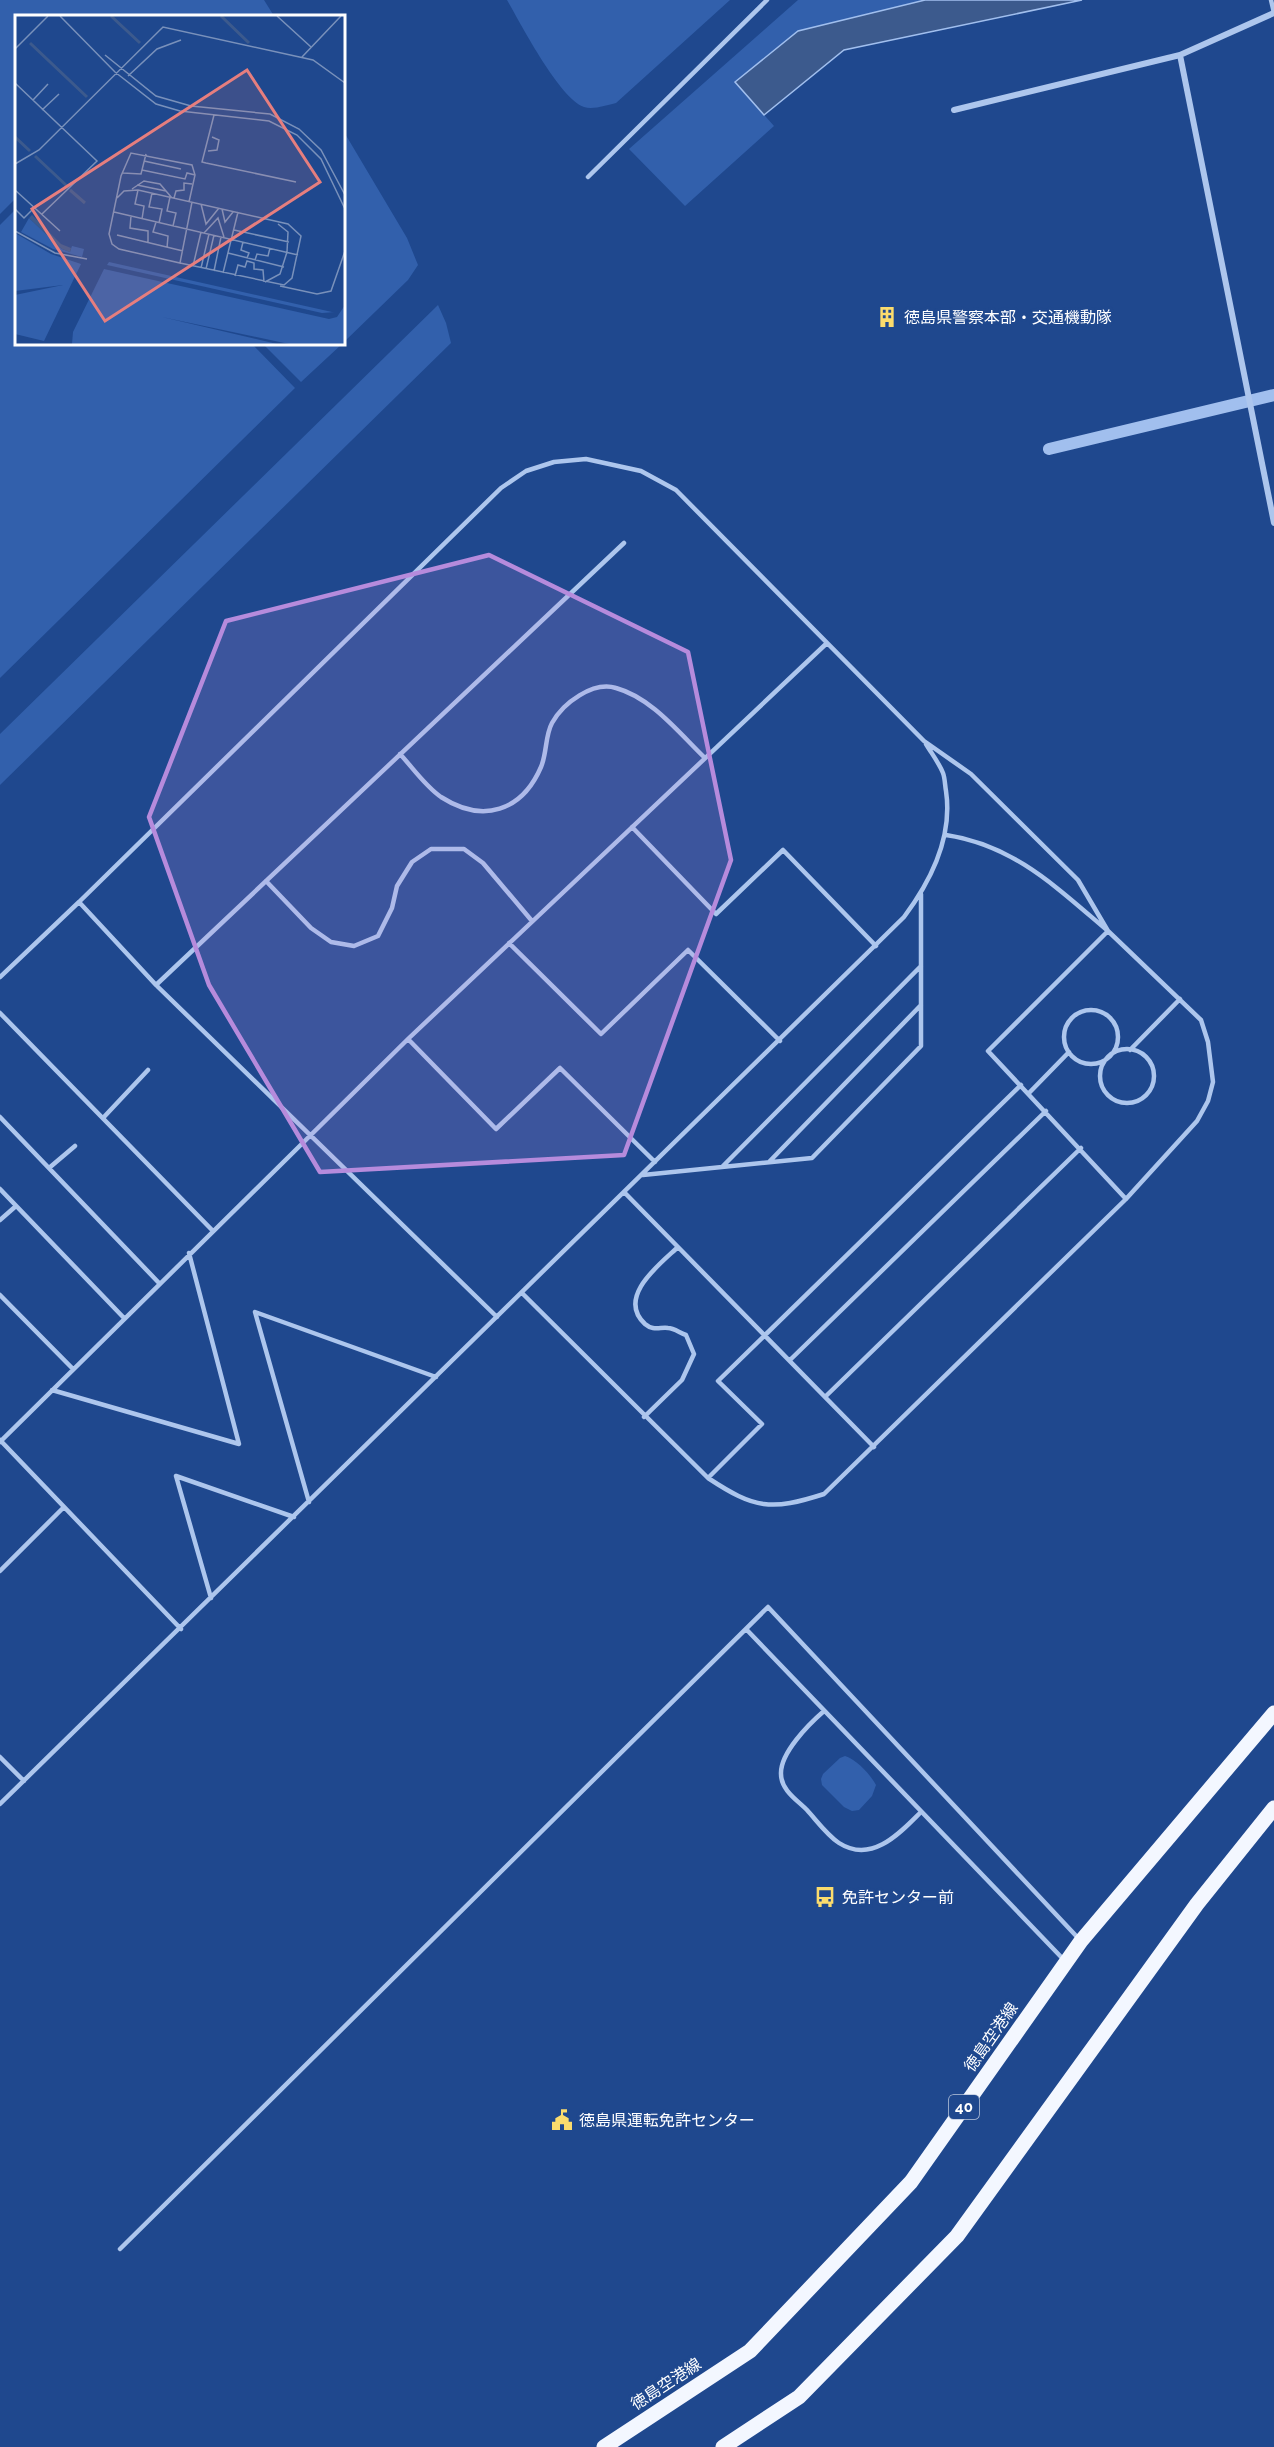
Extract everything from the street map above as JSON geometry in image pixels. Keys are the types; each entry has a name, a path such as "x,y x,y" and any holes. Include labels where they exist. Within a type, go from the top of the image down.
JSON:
{"main road":[{"name":"徳島空港線","path":"604,2447 750,2351 911,2182 1081,1941 1274,1713"},
{"path":"723,2447 799,2397 957,2236 1197,1904 1274,1808"}],"street":[{"path":"954,110 1180,55 1274,13"},
{"path":"1180,55 1274,523"}],"lane":[{"path":"588,177 767,0"},
{"path":"1271,0 1274,13"},
{"path":"0,977 501,488 526,471 554,462 586,459 641,471 676,490 924,741 971,774 1078,880 1108,931"},
{"path":"156,985 624,543"},
{"path":"181,1629 0,1441 408,1039 827,643"},
{"path":"400,754 440,796 459,806 480,810 501,810 516,802 531,786 543,764 552,723 569,702 593,689 614,687 635,695 657,712 705,758"},
{"path":"0,1804 181,1629 904,917 921,894 936,865 946,835 948,803 944,774 924,741"},
{"path":"632,827 716,914 783,850 876,946"},
{"path":"522,1293 708,1479 736,1497 759,1504 781,1506 824,1494 1126,1199 1197,1121 1208,1101 1213,1082 1208,1042 1201,1020 1108,931 1024,863 994,847 969,838 946,835"},
{"path":"266,881 310,928 331,942 354,946 378,936 392,908 397,886 412,862 431,849 464,849 483,863 532,921"},
{"path":"642,1175 812,1158 921,1046 921,894"},
{"path":"78,902 156,985 496,1317"},
{"path":"1108,931 988,1051 1081,1148 1126,1199"},
{"path":"509,943 601,1034 688,950 780,1041"},
{"path":"722,1167 921,966"},
{"path":"1130,1050 1180,999"},
{"path":"769,1162 921,1005"},
{"path":"1108,1058 1100,1075 1105,1091 1118,1102 1135,1102 1150,1091 1154,1074 1152,1065 1147,1058 1130,1050 1113,1053 1108,1058 1091,1064 1074,1058 1069,1052 1064,1036 1066,1027 1077,1014 1094,1010 1103,1012 1115,1025 1117,1043 1108,1058"},
{"path":"0,1013 212,1230"},
{"path":"408,1039 496,1129 560,1068 655,1162"},
{"path":"1029,1094 1069,1052"},
{"path":"103,1118 148,1070"},
{"path":"708,1479 762,1424 718,1381 1021,1084"},
{"path":"790,1360 1046,1111"},
{"path":"0,1117 159,1283"},
{"path":"49,1168 75,1146"},
{"path":"826,1396 1081,1148"},
{"path":"0,1189 124,1318"},
{"path":"624,1192 874,1447"},
{"path":"0,1220 16,1206"},
{"path":"644,1417 682,1380 694,1354 686,1335 670,1328 655,1329 645,1324 639,1313 635,1297 639,1287 678,1247"},
{"path":"52,1390 239,1444 189,1253"},
{"path":"0,1295 73,1369"},
{"path":"309,1502 255,1312 436,1377"},
{"path":"211,1598 176,1476 294,1517"},
{"path":"0,1570 63,1508"},
{"path":"120,2248 768,1607 1081,1941"},
{"path":"746,1629 1066,1963"},
{"path":"824,1711 803,1730 792,1746 780,1773 784,1787 839,1843 860,1851 878,1848 899,1834 921,1812"},
{"path":"0,1757 24,1781"}],"highlighted area":[{"path":"489,555 688,652 731,860 624,1155 320,1172 209,985 149,817 226,621"}],"shaded area":[{"path":"0,0 264,0 273,15 15,15 15,199 0,214"},
{"path":"507,0 730,0 616,103 592,108 584,107 574,101 563,90 541,59"},
{"path":"798,0 925,0 798,31 735,82 774,126 685,206 629,149"},
{"path":"925,0 1082,0 844,50 764,115 735,82 798,31"},
{"path":"345,134 407,238 418,265 408,280 345,341"},
{"path":"15,210 15,345 253,345 295,388 0,678 0,225"},
{"path":"438,305 451,343 0,785 0,734"},
{"path":"264,345 341,345 301,382"},
{"path":"845,1756 863,1768 876,1785 872,1796 859,1810 852,1811 844,1807 822,1785 823,1774"}],"waterway":[{"path":"1049,449 1274,395"}],"place":[{"name":"徳島県警察本部・交通機動隊","path":"887,317"},
{"name":"免許センター前","path":"825,1897"},
{"name":"徳島県運転免許センター","path":"562,2120"}]}
